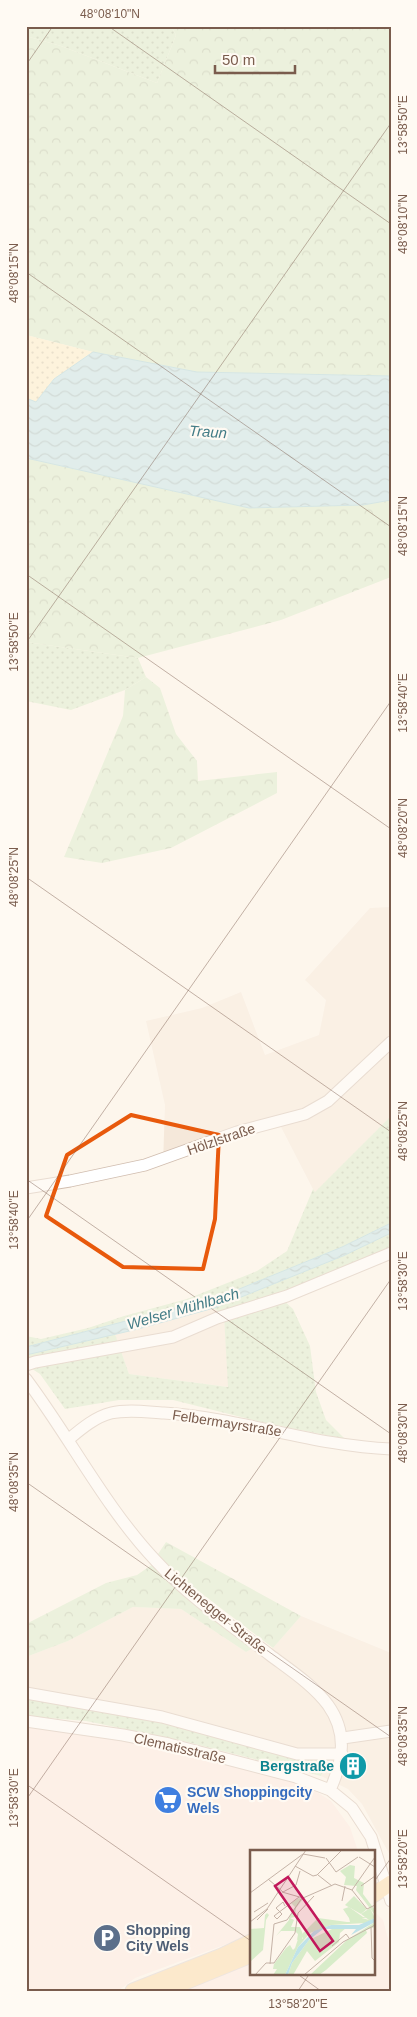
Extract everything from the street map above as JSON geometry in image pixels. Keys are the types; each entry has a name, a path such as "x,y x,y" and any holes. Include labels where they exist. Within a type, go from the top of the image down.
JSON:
{"main road":[{"path":"133,1991 222,1956 250,1942"},
{"path":"164,1991 250,1955"}],"street":[{"name":"Hölzlstraße","path":"26,1188 124,1171 238,1132 305,1114 328,1101 391,1042"},
{"path":"26,1365 173,1337 226,1315 287,1296 391,1253"},
{"name":"Lichtenegger Straße","path":"26,1379 69,1439 120,1519 156,1562 192,1594 302,1679 328,1705 340,1728 342,1738 342,1754 339,1768 330,1790"},
{"name":"Felbermayrstraße","path":"69,1439 86,1425 101,1417 110,1413 132,1411 185,1414 357,1446 391,1449"},
{"path":"26,1693 162,1717 297,1754 342,1754"},
{"name":"Clematisstraße","path":"26,1721 123,1735 169,1744 296,1777 330,1790"},
{"path":"342,1738 391,1731"},
{"path":"330,1790 346,1803 361,1820 371,1837 374,1850"},
{"path":"374,1852 381,1888 391,1901"}],"highlighted area":[{"path":"131,1115 219,1135 215,1219 203,1269 123,1267 46,1216 67,1155"}],"shaded area":[{"path":"391,907 391,1116 315,1193 280,1125 235,1136 163,1164 165,1105 146,1021 202,1008 241,992 265,1055 319,1035 326,1000 305,980 370,908"},
{"path":"214,1308 224,1316 229,1387 129,1374 115,1334"},
{"path":"133,1607 181,1609 246,1652 255,1647 273,1648 301,1616 391,1653 391,1857 362,1804 348,1789 321,1776 327,1763 318,1758 303,1760 287,1757 191,1727 26,1693 26,1657 68,1641"},
{"path":"26,1725 118,1739 195,1755 279,1777 309,1787 331,1801 350,1827 358,1850 250,1850 250,1935 135,1978 118,1991 26,1991"},
{"path":"374,1911 383,1920 391,1950 391,1991 176,1991 250,1960 250,1974 374,1974"}],"green space":[{"path":"26,26 171,26 176,35 157,83 61,46 26,36"},
{"path":"171,26 391,26 391,376 197,372 93,352 26,335 26,36 61,46 157,83 176,35"},
{"path":"26,458 249,508 363,505 391,500 391,577 281,620 138,658 26,642"},
{"path":"26,642 138,658 146,677 125,690 71,710 26,701"},
{"path":"146,677 160,688 176,734 197,761 198,781 277,772 277,793 171,848 102,863 64,857 123,716 125,690"},
{"path":"391,1116 391,1223 342,1247 222,1296 26,1347 26,1336 41,1339 88,1328 187,1299 257,1271 287,1251 313,1189 315,1192"},
{"path":"391,1233 391,1248 278,1295 293,1309 310,1346 316,1392 326,1420 345,1439 261,1422 173,1400 119,1400 65,1409 40,1374 26,1365 26,1355 115,1334 129,1374 228,1387 224,1316 214,1308 343,1256"},
{"path":"166,1542 301,1616 273,1648 176,1574 158,1554"},
{"path":"153,1564 255,1647 246,1652 181,1609 133,1607 68,1641 26,1657 26,1624 106,1583 137,1575"},
{"path":"26,1696 191,1727 287,1757 303,1760 318,1758 327,1763 321,1776 183,1741 86,1721 26,1716"}],"sand":[{"path":"26,335 93,352 54,379 36,402 26,398"}],"water":[{"name":"Traun","path":"93,352 197,372 391,376 391,500 363,505 249,508 26,458 26,398 36,402 54,379"},
{"name":"Welser Mühlbach","path":"391,1223 391,1233 343,1256 214,1308 138,1329 26,1355 26,1347 222,1296 342,1247"}],"place":[{"name":"Bergstraße","path":"353,1766"},
{"name":"SCW Shoppingcity Wels","path":"168,1800"},
{"name":"Shopping City Wels","path":"107,1938"}]}
